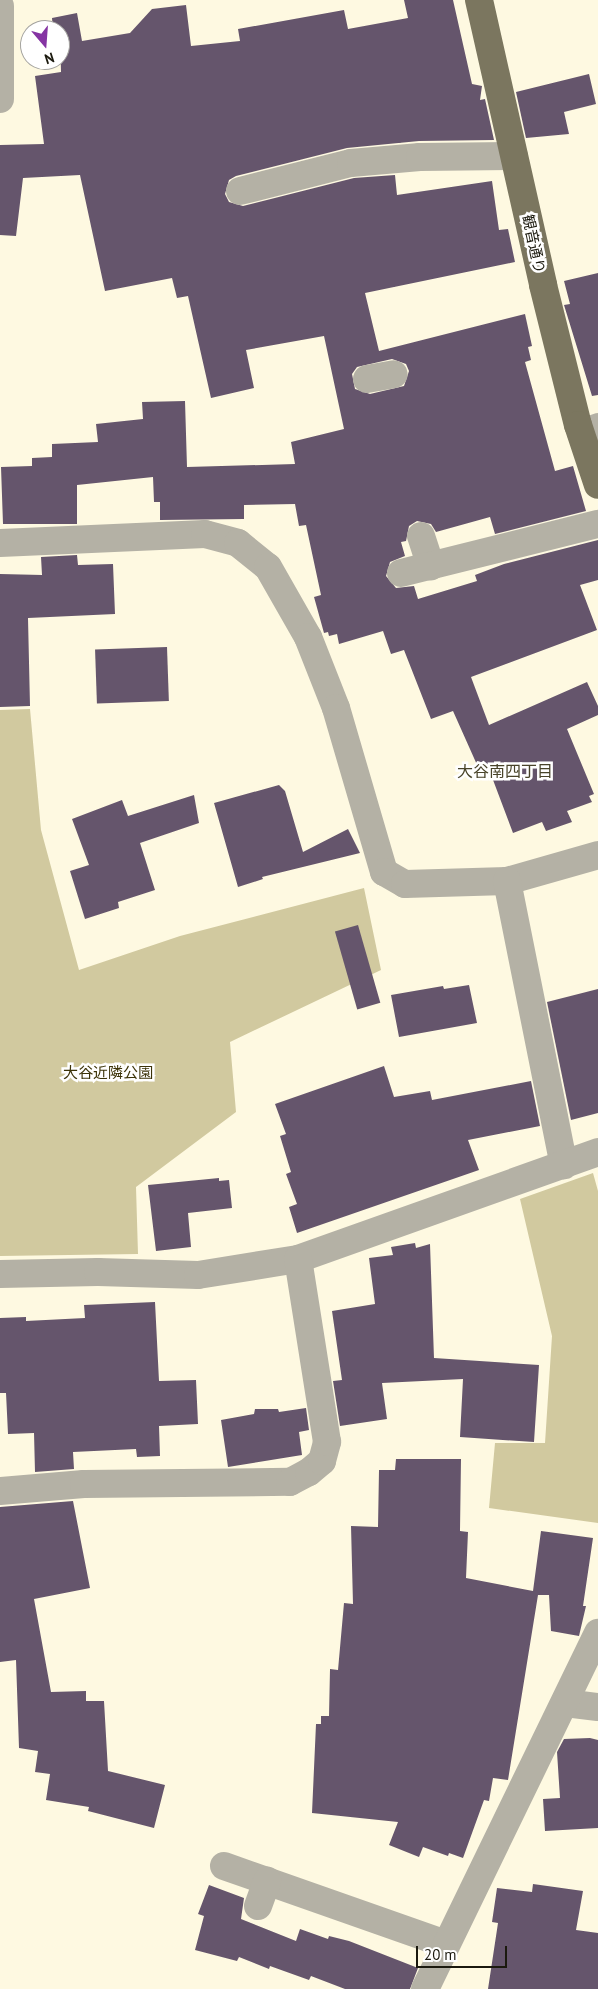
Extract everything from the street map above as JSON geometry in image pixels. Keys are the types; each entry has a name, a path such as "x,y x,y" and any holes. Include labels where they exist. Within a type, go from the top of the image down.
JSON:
{"main road":[{"name":"観音通り","path":"479,0 514,156 589,430 598,485"}],"street":[{"path":"0,6 0,99"},
{"path":"240,191 351,163 420,157 514,156"},
{"path":"367,379 394,374"},
{"path":"401,573 598,524"},
{"path":"0,543 204,534 238,543 268,567 308,637 336,708 384,872 404,884 507,881 598,856"},
{"path":"422,536 431,566"},
{"path":"507,881 564,1165"},
{"path":"0,1274 98,1272 198,1275 298,1259 598,1152"},
{"path":"0,1491 84,1484 290,1482 309,1472 322,1461 327,1442 298,1259"},
{"path":"425,1989 598,1633"},
{"path":"565,1703 598,1707"},
{"path":"224,1866 446,1944"},
{"path":"258,1906 267,1881"}],"green space":[{"name":"大谷近隣公園","path":"30,709 41,830 79,970 180,936 364,888 381,970 230,1042 236,1112 136,1187 138,1254 0,1256 0,710"},
{"path":"593,1173 598,1191 598,1523 489,1508 495,1443 545,1443 552,1336 520,1199"}],"building":[{"path":"404,0 453,0 472,84 482,86 480,100 485,99 494,140 419,141 347,148 236,176 229,180 225,194 229,202 243,206 354,178 395,175 397,195 492,181 499,230 508,229 515,262 365,293 379,351 525,314 532,346 528,347 531,360 525,362 555,471 573,466 586,511 495,534 490,517 436,532 431,524 417,521 409,526 406,541 401,542 405,556 390,562 386,576 396,588 414,586 418,599 477,581 475,575 504,564 598,540 598,580 580,585 597,630 471,677 489,725 587,682 598,706 598,715 567,729 594,794 589,796 592,802 567,811 572,822 546,831 542,822 513,833 487,764 478,767 453,711 431,719 404,650 391,654 383,631 339,644 337,634 329,636 328,632 324,633 314,597 321,595 306,525 299,526 295,504 244,505 244,519 160,520 160,502 154,502 153,477 77,485 77,524 3,524 1,467 32,466 32,458 52,457 52,444 98,442 96,424 143,419 142,402 185,401 187,467 295,464 291,442 344,429 324,336 246,350 254,388 211,398 188,296 177,298 172,278 105,291 80,175 23,178 16,236 0,235 0,145 44,144 35,76 61,72 61,70 70,70 70,20 52,20 52,18 77,13 82,41 130,33 152,9 186,5 191,46 240,41 238,29 344,10 348,29 408,18","holes":["392,359 406,364 409,371 404,386 370,394 355,389 352,374 357,367"]},
{"path":"589,74 596,104 564,112 569,134 526,138 516,92"},
{"path":"598,273 598,395 592,396 564,305 570,304 564,281"},
{"path":"77,555 78,565 113,564 115,614 28,618 30,706 0,707 0,574 42,575 41,557"},
{"path":"167,647 169,701 97,703 95,650"},
{"path":"279,785 285,791 303,852 348,829 360,853 262,877 263,879 238,887 214,803"},
{"path":"194,795 199,823 140,843 155,890 118,902 119,908 85,919 70,871 89,865 72,819 122,800 128,816"},
{"path":"358,925 380,1003 357,1009 335,932"},
{"path":"469,985 477,1023 399,1037 391,995 443,986 444,989"},
{"path":"598,989 598,1113 571,1120 547,1002"},
{"path":"384,1066 394,1097 430,1091 432,1100 531,1081 540,1126 468,1140 479,1170 297,1233 289,1207 297,1204 286,1174 291,1172 280,1136 286,1134 275,1104"},
{"path":"219,1178 219,1181 229,1180 232,1208 188,1213 191,1247 156,1251 148,1185"},
{"path":"415,1243 416,1248 430,1244 434,1358 539,1365 534,1442 460,1437 463,1379 382,1383 387,1419 340,1426 333,1381 342,1380 332,1311 375,1304 369,1258 393,1255 391,1247"},
{"path":"155,1302 159,1381 196,1380 198,1424 159,1426 160,1456 137,1457 136,1449 73,1452 74,1469 35,1472 34,1433 8,1434 6,1393 0,1393 0,1318 26,1317 26,1321 85,1318 84,1305"},
{"path":"306,1408 309,1430 299,1432 302,1455 228,1467 221,1420 254,1414 255,1409 278,1409 279,1412"},
{"path":"396,1459 461,1459 460,1531 468,1532 466,1578 533,1591 541,1531 593,1538 583,1606 586,1606 579,1636 551,1631 549,1595 538,1595 508,1780 493,1778 489,1801 484,1800 463,1858 449,1853 448,1856 423,1847 419,1857 389,1845 398,1822 312,1813 316,1724 321,1724 321,1716 329,1716 330,1669 338,1670 344,1603 353,1604 351,1526 378,1527 379,1470 395,1470"},
{"path":"73,1501 90,1588 34,1599 51,1692 86,1691 86,1701 104,1701 108,1771 165,1785 154,1828 88,1811 89,1807 46,1800 50,1774 35,1772 38,1751 19,1748 16,1660 0,1662 0,1507"},
{"path":"590,1738 598,1740 598,1828 545,1831 543,1799 560,1798 557,1752 564,1739"},
{"path":"533,1884 583,1891 576,1930 598,1933 598,1989 488,1989 498,1923 492,1922 497,1888 532,1892"},
{"path":"209,1885 244,1898 241,1919 296,1941 300,1929 328,1939 329,1936 349,1941 418,1968 410,1989 345,1989 311,1976 309,1980 270,1966 269,1969 239,1957 237,1961 195,1950 204,1916 198,1914"}],"district":[{"name":"大谷南四丁目","path":"505,771"}]}
